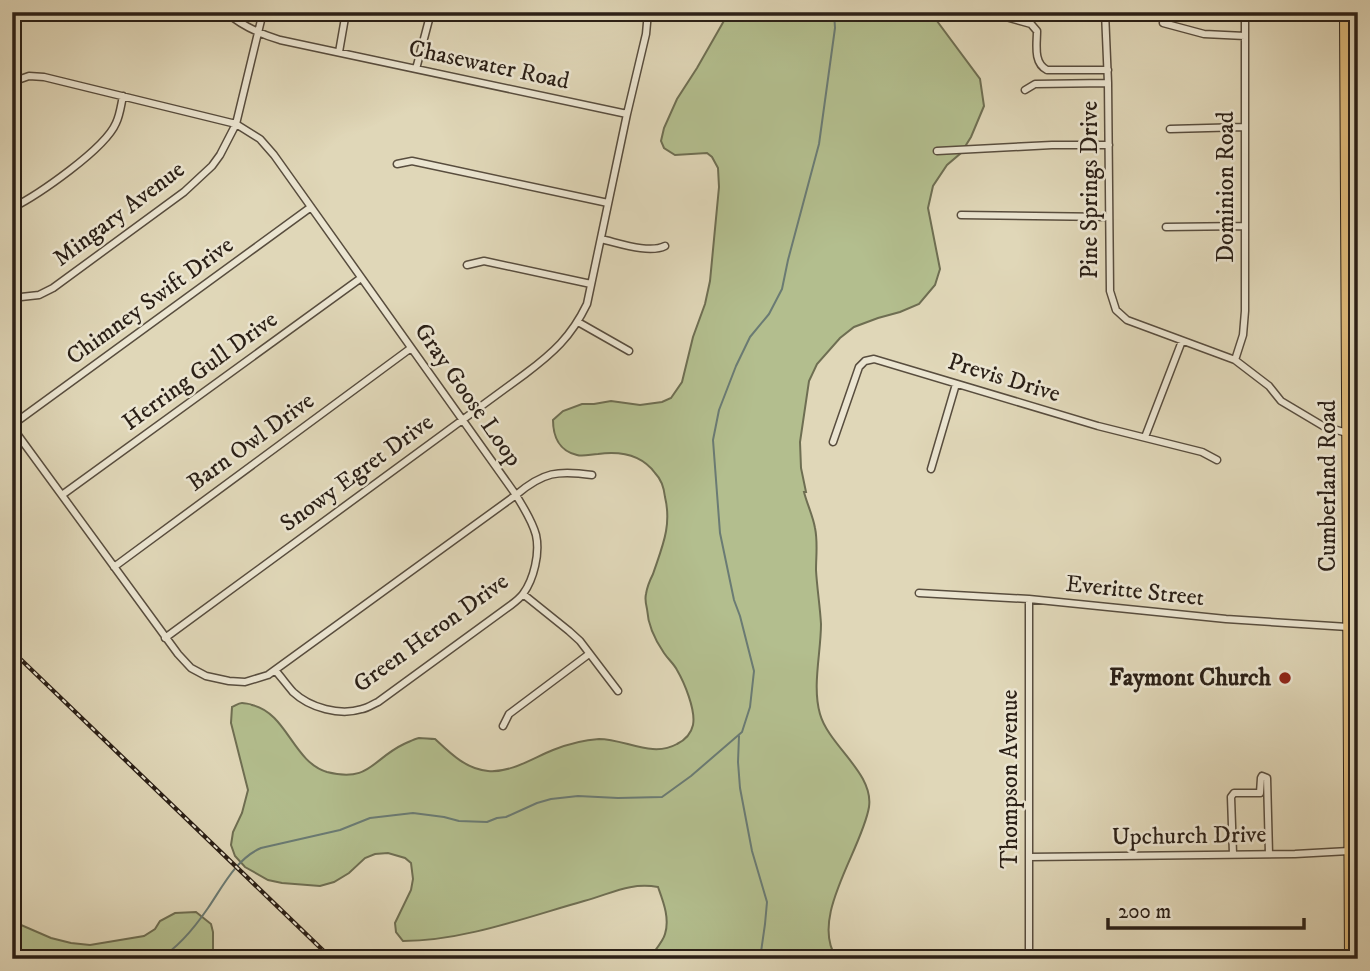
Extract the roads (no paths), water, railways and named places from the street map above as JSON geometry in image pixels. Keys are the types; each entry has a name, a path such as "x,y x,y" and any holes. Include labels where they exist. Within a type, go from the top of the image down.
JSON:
{"main road":[{"name":"Cumberland Road","path":"1343,12 1348,626 1353,852 1349,959"},
{"path":"1347,433 1358,435"}],"street":[{"name":"Chasewater Road","path":"226,12 257,33 280,40 626,114"},
{"name":"Mingary Avenue","path":"12,298 40,295 53,288 184,191 212,166 236,124 263,12"},
{"path":"339,52 346,12"},
{"path":"416,69 431,12"},
{"name":"Snowy Egret Drive","path":"166,638 552,353 564,341 587,304 626,114 646,34 648,12"},
{"path":"988,12 1035,27 1038,62 1046,70 1108,70"},
{"name":"Pine Springs Drive","path":"1105,12 1110,291 1116,310 1127,320 1235,360 1269,386 1281,401 1323,426 1347,433"},
{"name":"Dominion Road","path":"1235,360 1245,325 1245,12"},
{"path":"1164,23 1204,34 1245,36"},
{"name":"Gray Goose Loop","path":"12,82 29,76 44,77 236,124 260,139 516,495 268,675 245,682 229,681 206,676 191,668 166,638 12,426"},
{"path":"1025,90 1035,84 1108,83"},
{"path":"12,208 27,201 98,147 117,121 123,96"},
{"path":"1170,129 1245,127"},
{"path":"937,150 1109,145"},
{"path":"397,164 412,161 608,203"},
{"name":"Chimney Swift Drive","path":"12,426 311,207"},
{"path":"961,215 1109,216"},
{"path":"1166,227 1245,226"},
{"path":"601,239 645,249 665,246"},
{"path":"467,265 484,261 592,284"},
{"name":"Herring Gull Drive","path":"62,495 361,278"},
{"path":"578,322 629,351"},
{"path":"1145,438 1182,341"},
{"name":"Barn Owl Drive","path":"114,567 411,348"},
{"name":"Previs Drive","path":"832,442 859,367 865,361 874,359 1097,426 1202,452 1217,460"},
{"path":"931,469 956,384"},
{"path":"516,495 531,482 565,471 592,475"},
{"name":"Green Heron Drive","path":"275,670 294,692 308,703 326,709 346,712 378,702 523,594 533,572 537,548 536,536 516,495"},
{"name":"Everitte Street","path":"919,593 1029,599 1226,619 1348,626"},
{"path":"523,594 580,641 618,691"},
{"name":"Thompson Avenue","path":"1029,599 1030,959"},
{"path":"503,726 509,714 589,654"},
{"path":"1233,854 1232,794 1261,793 1262,776 1267,778 1269,854"},
{"name":"Upchurch Drive","path":"1029,857 1353,852"},
{"path":"1324,959 1349,959"}],"waterway":[{"path":"159,959 192,929 237,866 261,848 340,830 370,818 413,813 459,821 487,822 551,799 578,796 662,797 742,732 750,707 754,671 734,600 720,533 713,440 719,410 736,366 750,337 769,314 782,289 819,144 835,28 834,12"},
{"path":"739,736 740,788 752,851 767,902 760,959"}],"railway":[{"path":"12,651 332,959"}],"place":[{"name":"Faymont Church","path":"1285,678"}]}
